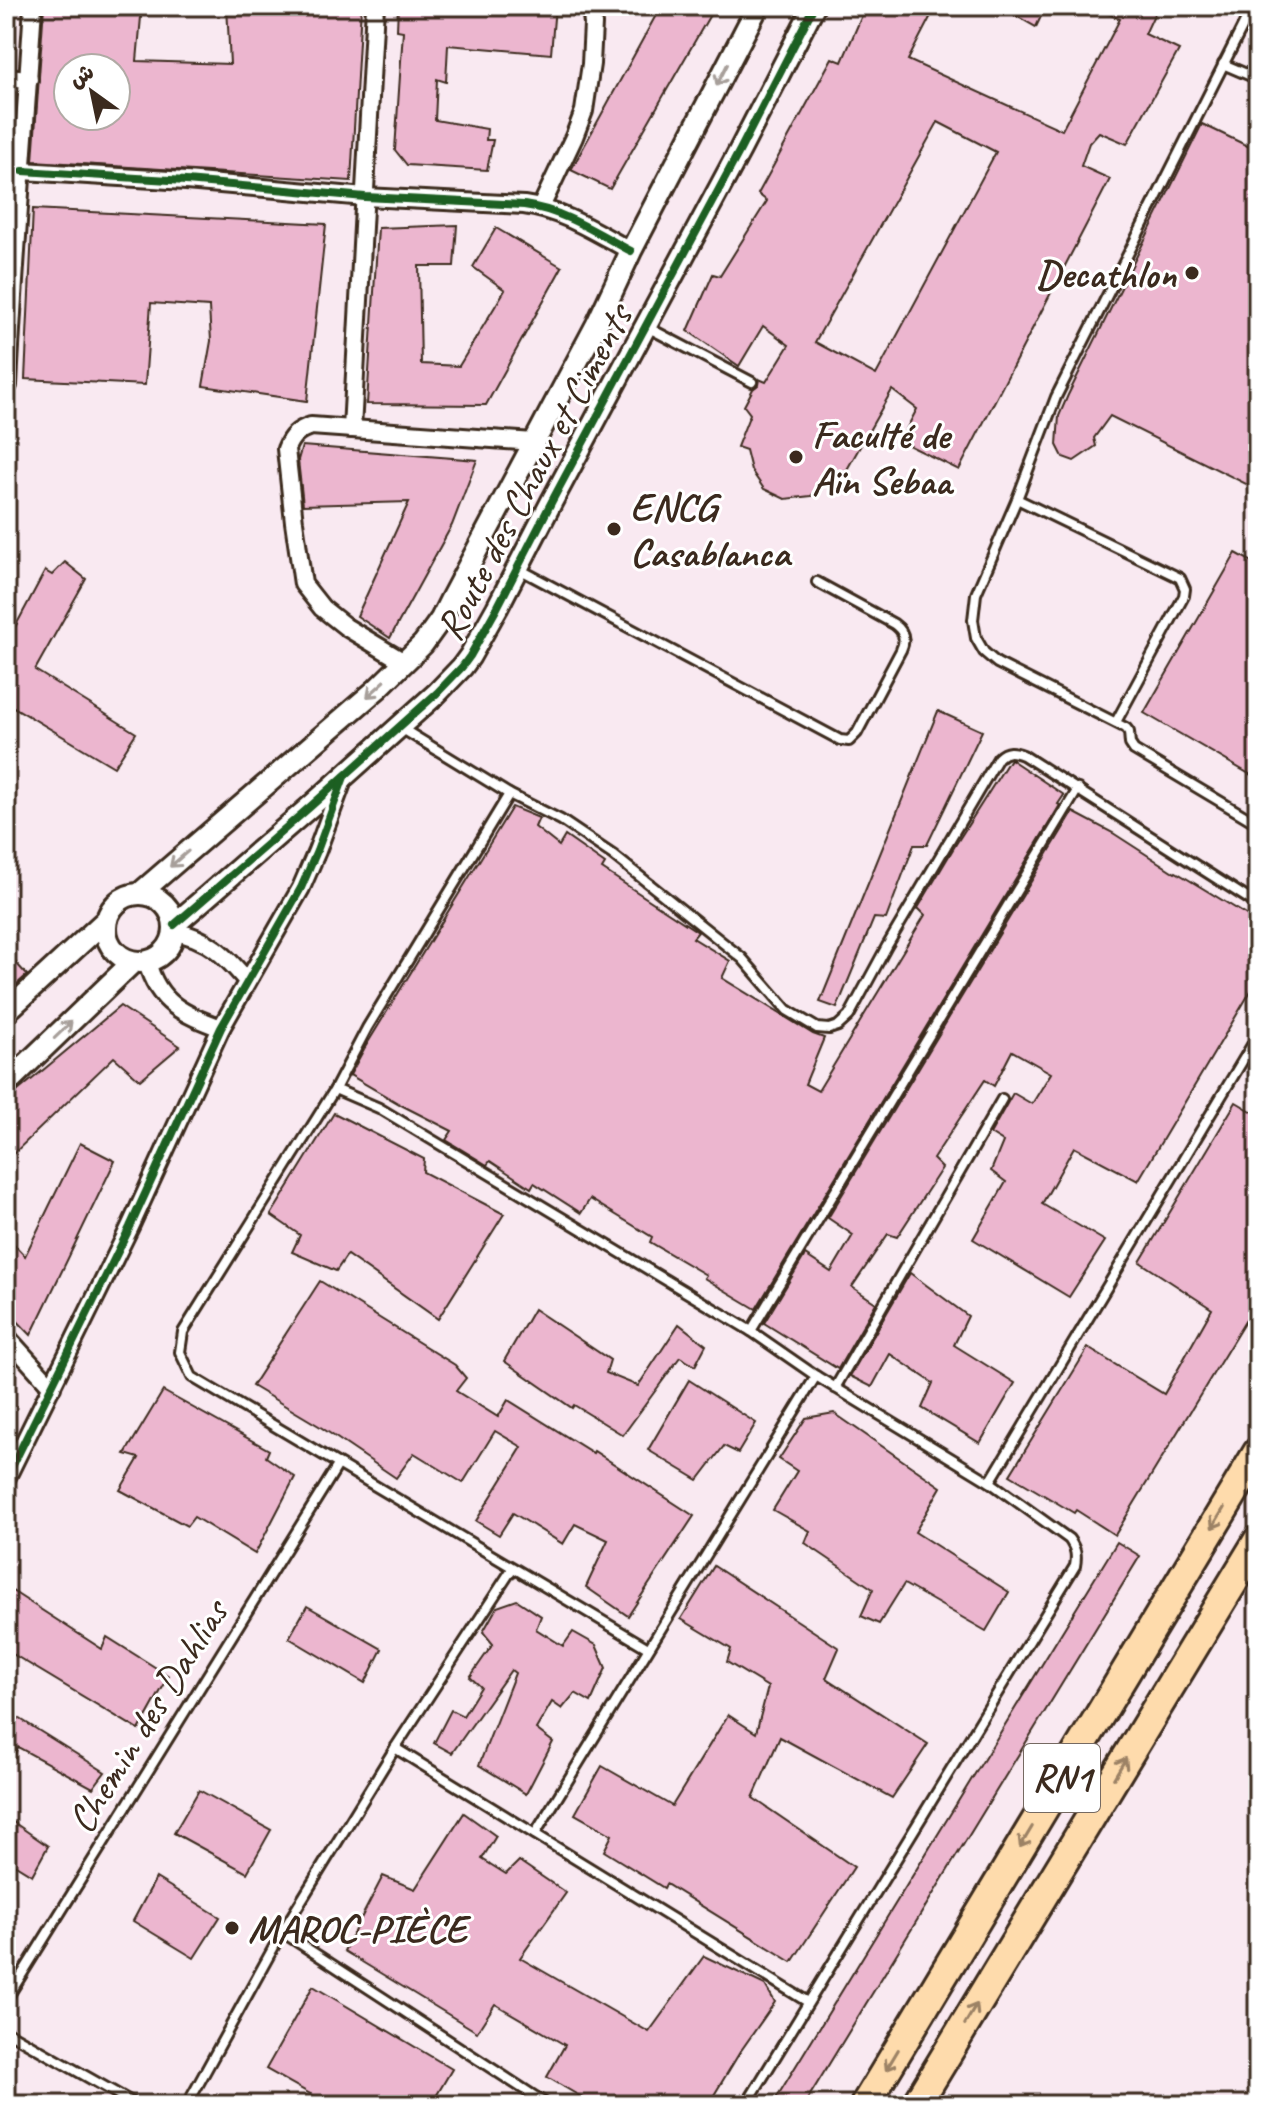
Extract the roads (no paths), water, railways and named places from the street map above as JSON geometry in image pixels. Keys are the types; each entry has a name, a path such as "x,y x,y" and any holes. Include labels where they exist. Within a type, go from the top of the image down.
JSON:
{"highway":[{"name":"RN1","path":"865,2105 1258,1452"},
{"name":"RN1","path":"916,2105 1258,1541"}],"street":[{"path":"8,385 10,258 23,171 33,6"},
{"path":"352,429 375,6"},
{"path":"541,207 584,111 591,64 591,6"},
{"name":"Route des Chaux et Ciments","path":"139,894 377,689 423,644 441,619 597,324 631,251 758,6"},
{"name":"Route des Chaux et Ciments","path":"174,929 462,667 518,568 814,6"},
{"path":"6,77 29,79"},
{"path":"23,171 541,207 631,251"},
{"path":"404,662 357,634 322,608 303,584 286,449 291,437 311,426 534,442"},
{"path":"6,1479 130,1227 221,1028 301,888 345,775"},
{"path":"6,1012 107,919 115,904 122,899 139,894 163,902 174,929 165,951 140,962 6,1084"},
{"path":"107,919 106,935 112,949 124,959 140,962 176,1009 221,1028"},
{"path":"174,929 211,945 247,981"},
{"path":"7,1341 52,1387"}],"lane":[{"path":"1253,6 1056,397 976,594 973,620 976,638 984,652 997,663 1116,722 1129,732 1134,750 1258,824"},
{"path":"1223,64 1258,79"},
{"path":"646,326 752,382"},
{"path":"1017,499 1180,578 1183,583 1184,596 1116,722"},
{"path":"518,568 840,740 849,741 854,738 879,692 904,639 894,624 817,582"},
{"path":"399,727 509,794 561,820 613,855 742,958 793,1015 817,1028 838,1026 849,1016 998,758 1007,752 1023,755 1258,905"},
{"path":"751,1331 1078,789"},
{"path":"509,794 367,1028 335,1089 183,1332 180,1352 192,1377 648,1648"},
{"path":"990,1482 1258,1035"},
{"path":"335,1089 379,1108 751,1331 816,1376 990,1482 1069,1539 1075,1547 1075,1566 746,2105"},
{"path":"835,1388 1002,1099"},
{"path":"535,1834 816,1376"},
{"name":"Chemin des Dahlias","path":"6,2000 338,1465"},
{"path":"187,2105 282,1932 395,1748 512,1569"},
{"path":"395,1748 808,2002"},
{"path":"282,1932 548,2105"},
{"path":"6,2031 137,2105"}],"place":[{"name":"Decathlon","path":"1192,273"},
{"name":"Faculté de Aïn Sebaa","path":"796,457"},
{"name":"ENCG Casablanca","path":"614,529"},
{"name":"MAROC-PIÈCE","path":"232,1928"}]}
